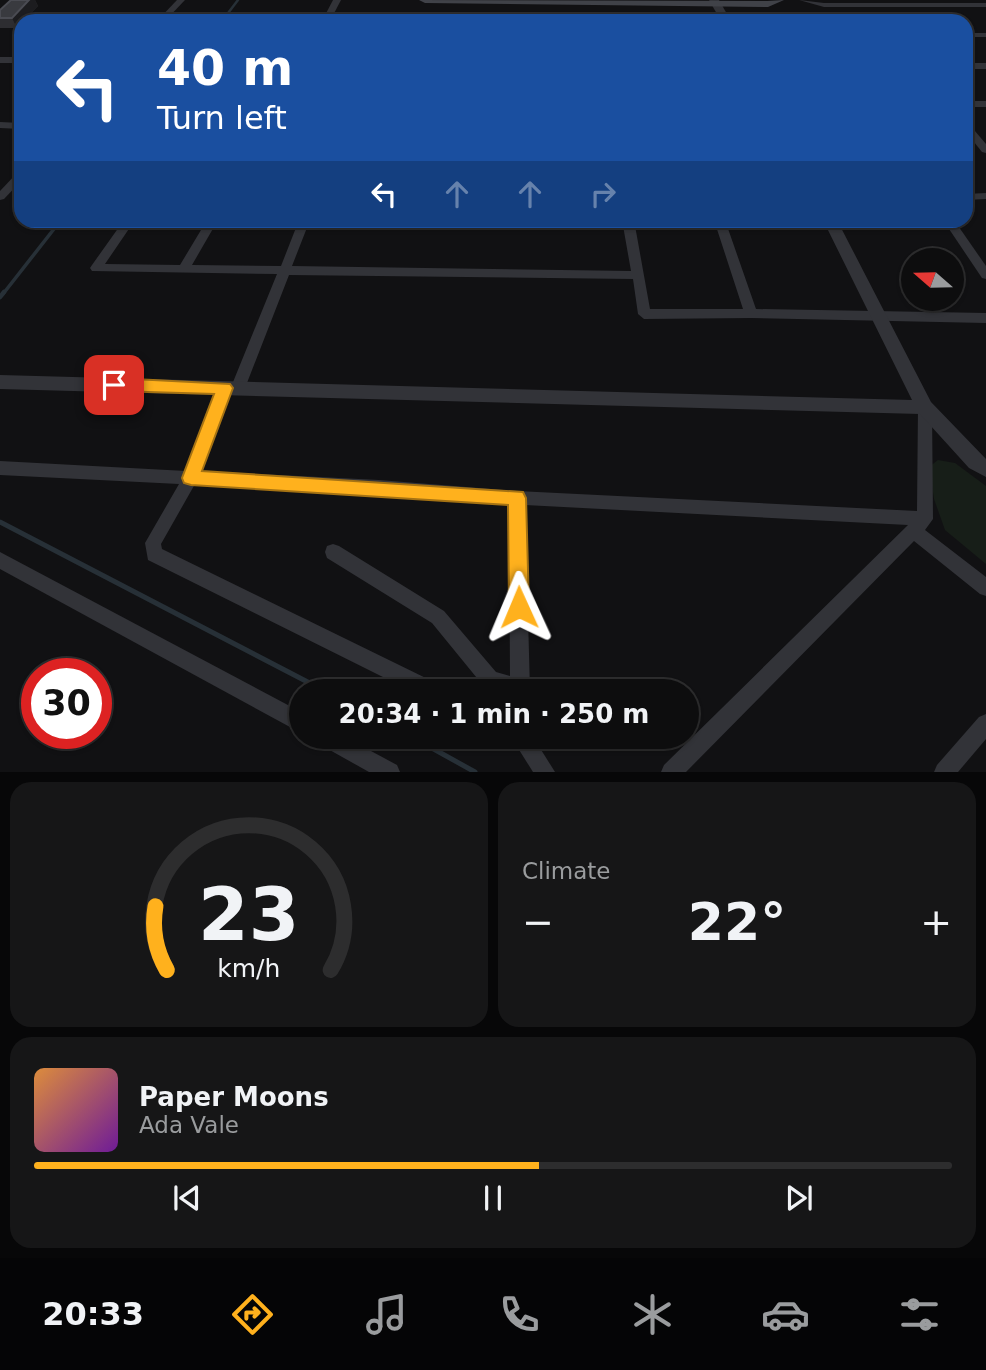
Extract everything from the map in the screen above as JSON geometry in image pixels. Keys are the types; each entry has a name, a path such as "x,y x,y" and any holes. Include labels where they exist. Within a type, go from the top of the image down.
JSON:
{"main road":[{"path":"425,0 768,4 778,0"},
{"path":"689,3 716,14"}],"street":[{"path":"168,14 181,0"},
{"path":"803,0 824,5 986,5"},
{"path":"4,50 14,52"},
{"path":"973,134 985,147"},
{"path":"0,197 14,182"},
{"path":"124,228 96,268 638,275"},
{"path":"184,269 208,228"},
{"path":"302,228 191,478 153,543 154,554 407,679"},
{"path":"629,228 644,314 751,313 986,318"},
{"path":"722,228 751,313"},
{"path":"834,228 925,407 976,462 986,469"},
{"path":"954,228 986,275"},
{"path":"1,384 925,407"},
{"path":"671,772 919,525 925,407"},
{"path":"0,468 919,525 986,588"},
{"path":"517,498 520,679"},
{"path":"333,552 438,617 483,679"},
{"path":"0,560 289,717"},
{"path":"944,772 986,724"},
{"path":"348,749 390,772"},
{"path":"529,749 545,772"}],"shaded area":[{"path":"938,460 955,463 986,486 986,564 945,530 934,499 929,467"}],"building":[{"path":"11,0 29,0 12,18 0,18 0,10"}],"waterway":[{"path":"227,14 238,0"},
{"path":"3,294 55,228"},
{"path":"0,297 4,292"},
{"path":"0,522 302,679"},
{"path":"434,749 475,772"}],"route":[{"path":"114,385 225,388 191,478 379,487 517,498 519,607"}]}
